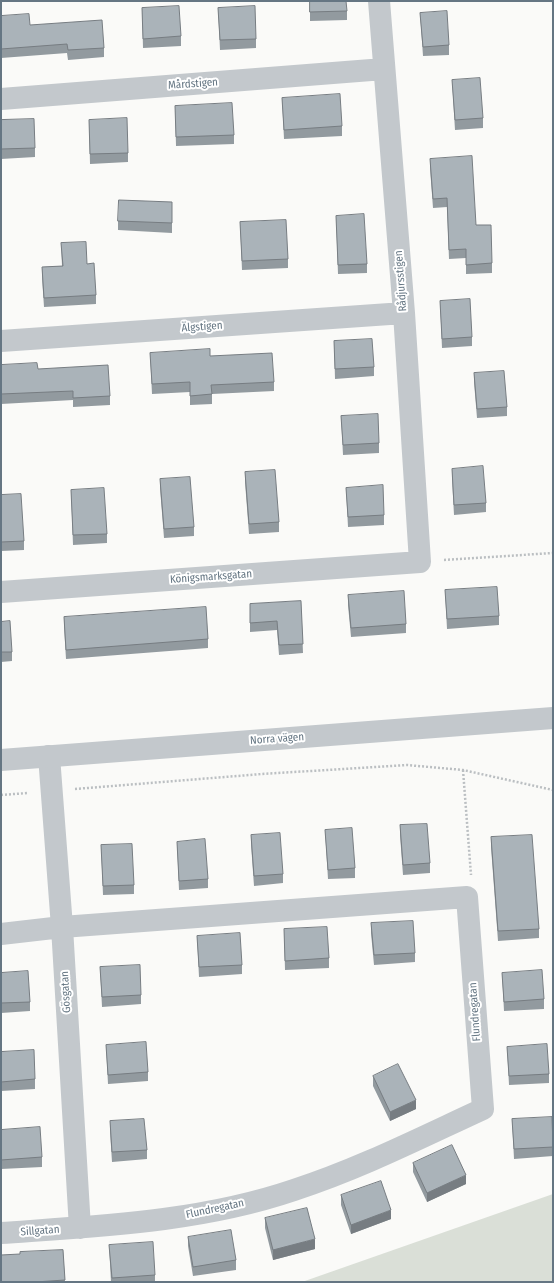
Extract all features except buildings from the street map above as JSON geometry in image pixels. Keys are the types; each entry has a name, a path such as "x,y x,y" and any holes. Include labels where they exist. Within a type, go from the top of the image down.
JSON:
{"street":[{"name":"Rådjursstigen","path":"379,1 404,313 420,562"},
{"name":"Mårdstigen","path":"1,99 384,69"},
{"name":"Älgstigen","path":"1,341 404,313"},
{"name":"Königsmarksgatan","path":"1,592 420,562"},
{"name":"Norra vägen","path":"1,760 553,718"},
{"name":"Gösgatan","path":"49,756 62,926 80,1228"},
{"path":"1,934 62,926 467,897"},
{"name":"Flundregatan","path":"80,1228 158,1221 226,1208 292,1191 366,1164 483,1109 467,897"},
{"name":"Sillgatan","path":"1,1233 80,1228"}],"path":[{"path":"420,562 553,553"},
{"path":"1,795 262,774 407,765 463,770 553,790"},
{"path":"463,770 472,884 467,897"}],"shaded area":[{"path":"553,1194 553,1282 302,1282"}]}
